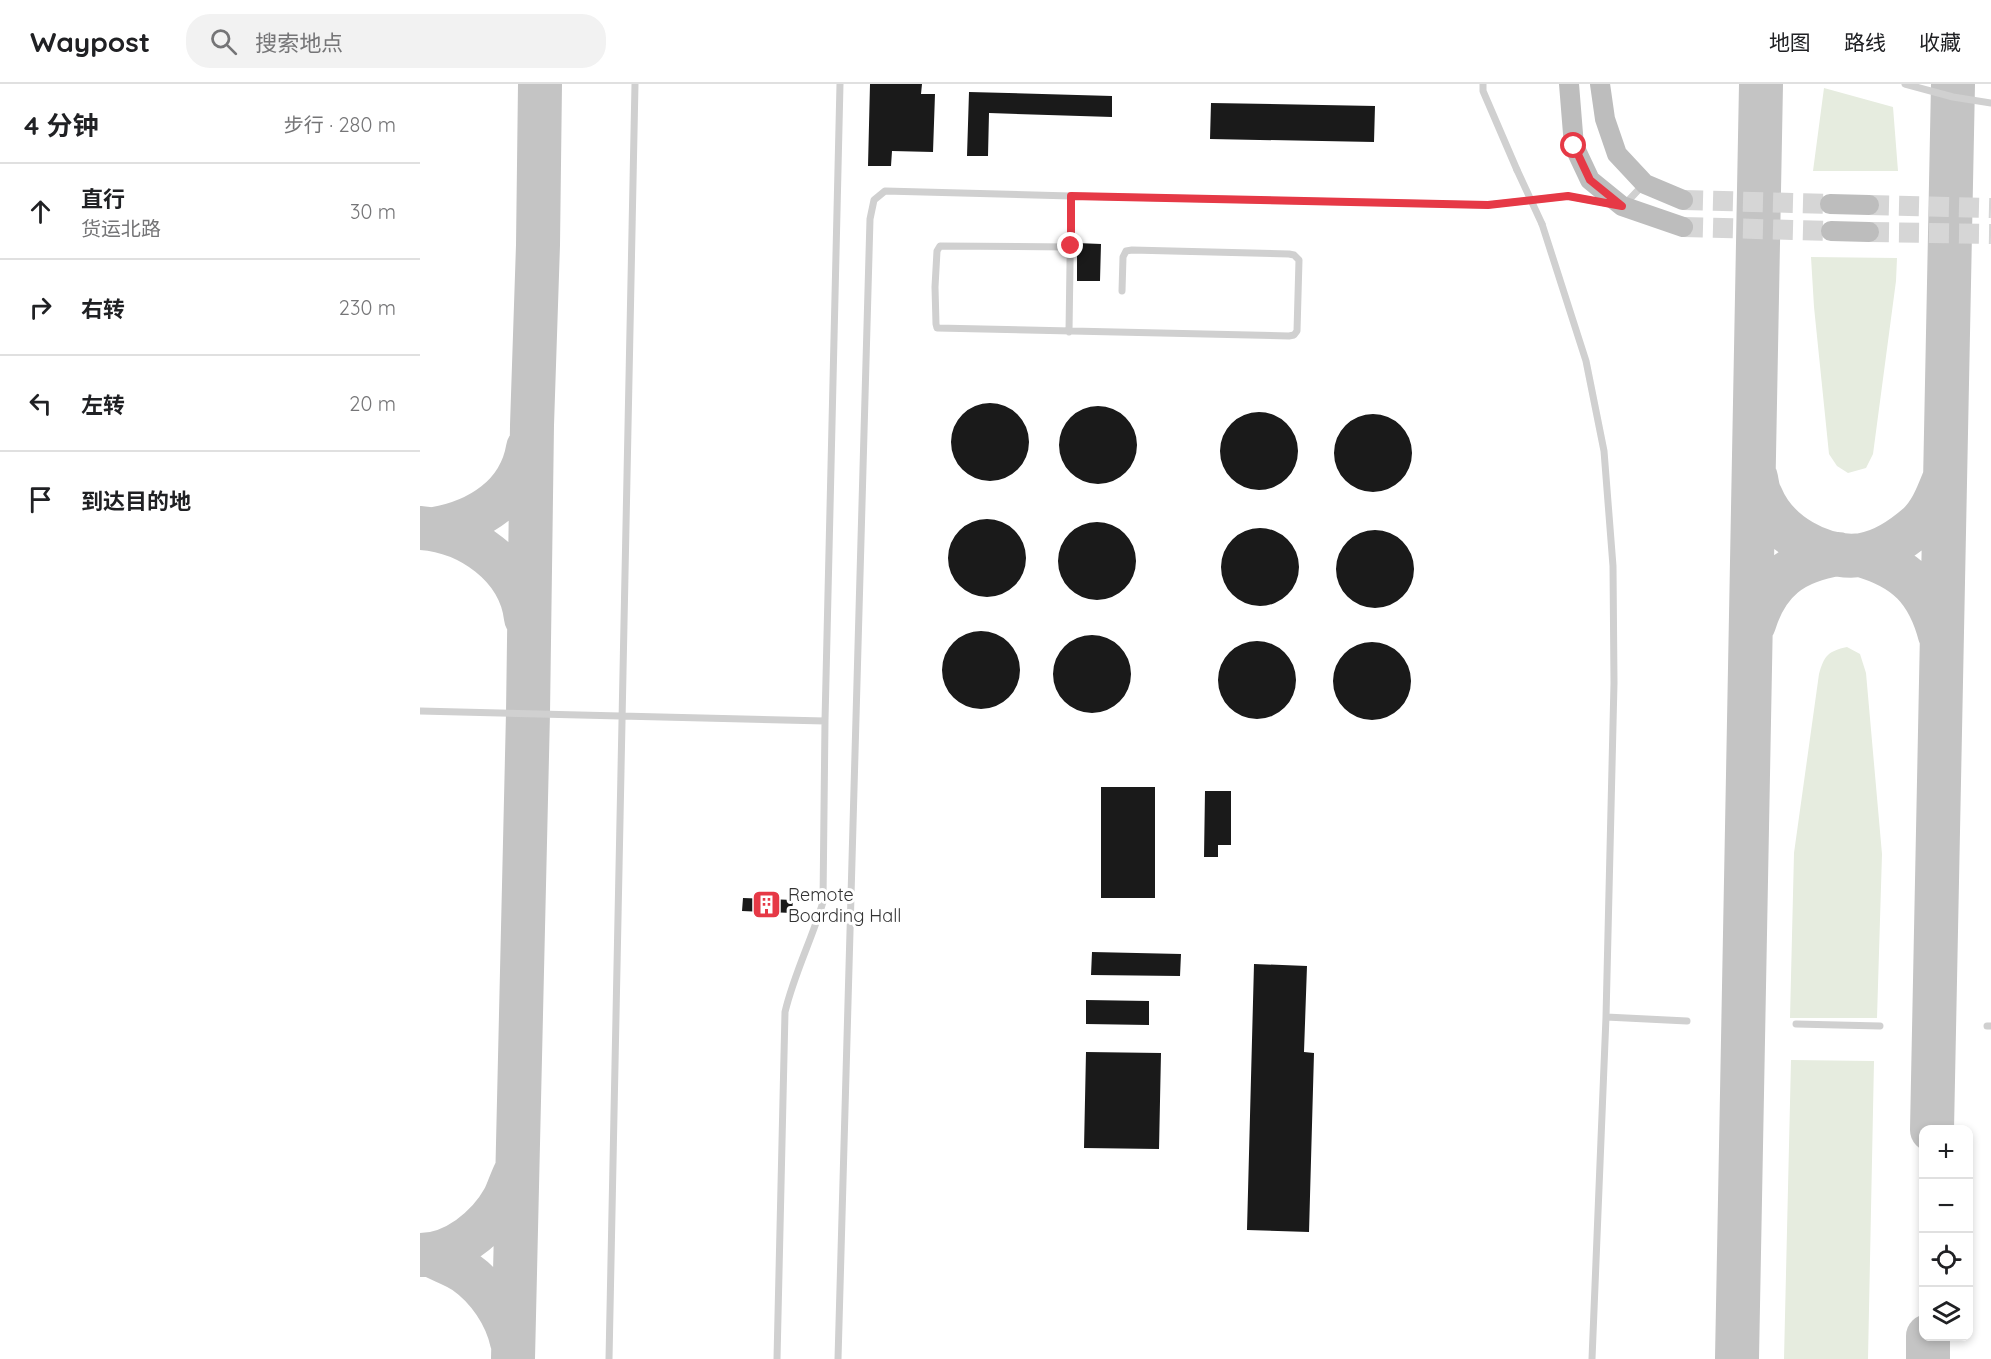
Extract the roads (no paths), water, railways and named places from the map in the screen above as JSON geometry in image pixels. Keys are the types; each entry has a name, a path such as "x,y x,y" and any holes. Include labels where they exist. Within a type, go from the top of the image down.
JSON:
{"main road":[{"path":"1569,84 1574,146 1590,180 1622,206 1683,227"},
{"path":"1600,84 1605,120 1617,154 1645,184 1683,200"},
{"path":"1830,204 1869,205"},
{"path":"1831,231 1869,232"}],"lane":[{"path":"609,1359 635,84"},
{"path":"777,1359 785,1012 791,986 815,929 823,902 840,84"},
{"path":"1483,84 1483,91 1542,224 1586,361 1604,451 1613,566 1614,683 1605,1017 1592,1359"},
{"path":"1905,84 1991,104"},
{"path":"838,1359 870,219 874,200 885,191 1488,205 1568,196 1622,206 1645,184"},
{"path":"1069,332 1071,196"},
{"path":"1071,246 940,246 937,251 935,287 936,324 940,329 1294,335 1297,331 1299,260 1289,254 1126,251 1123,257 1122,291"},
{"path":"420,711 825,721"},
{"path":"1605,1017 1687,1021"},
{"path":"1796,1024 1880,1026"}],"tunnel":[{"path":"1683,200 1830,204"},
{"path":"1869,205 1991,208"},
{"path":"1683,227 1831,231"},
{"path":"1869,232 1991,234"}],"place":[{"name":"Remote Boarding Hall","path":"767,905"}]}
